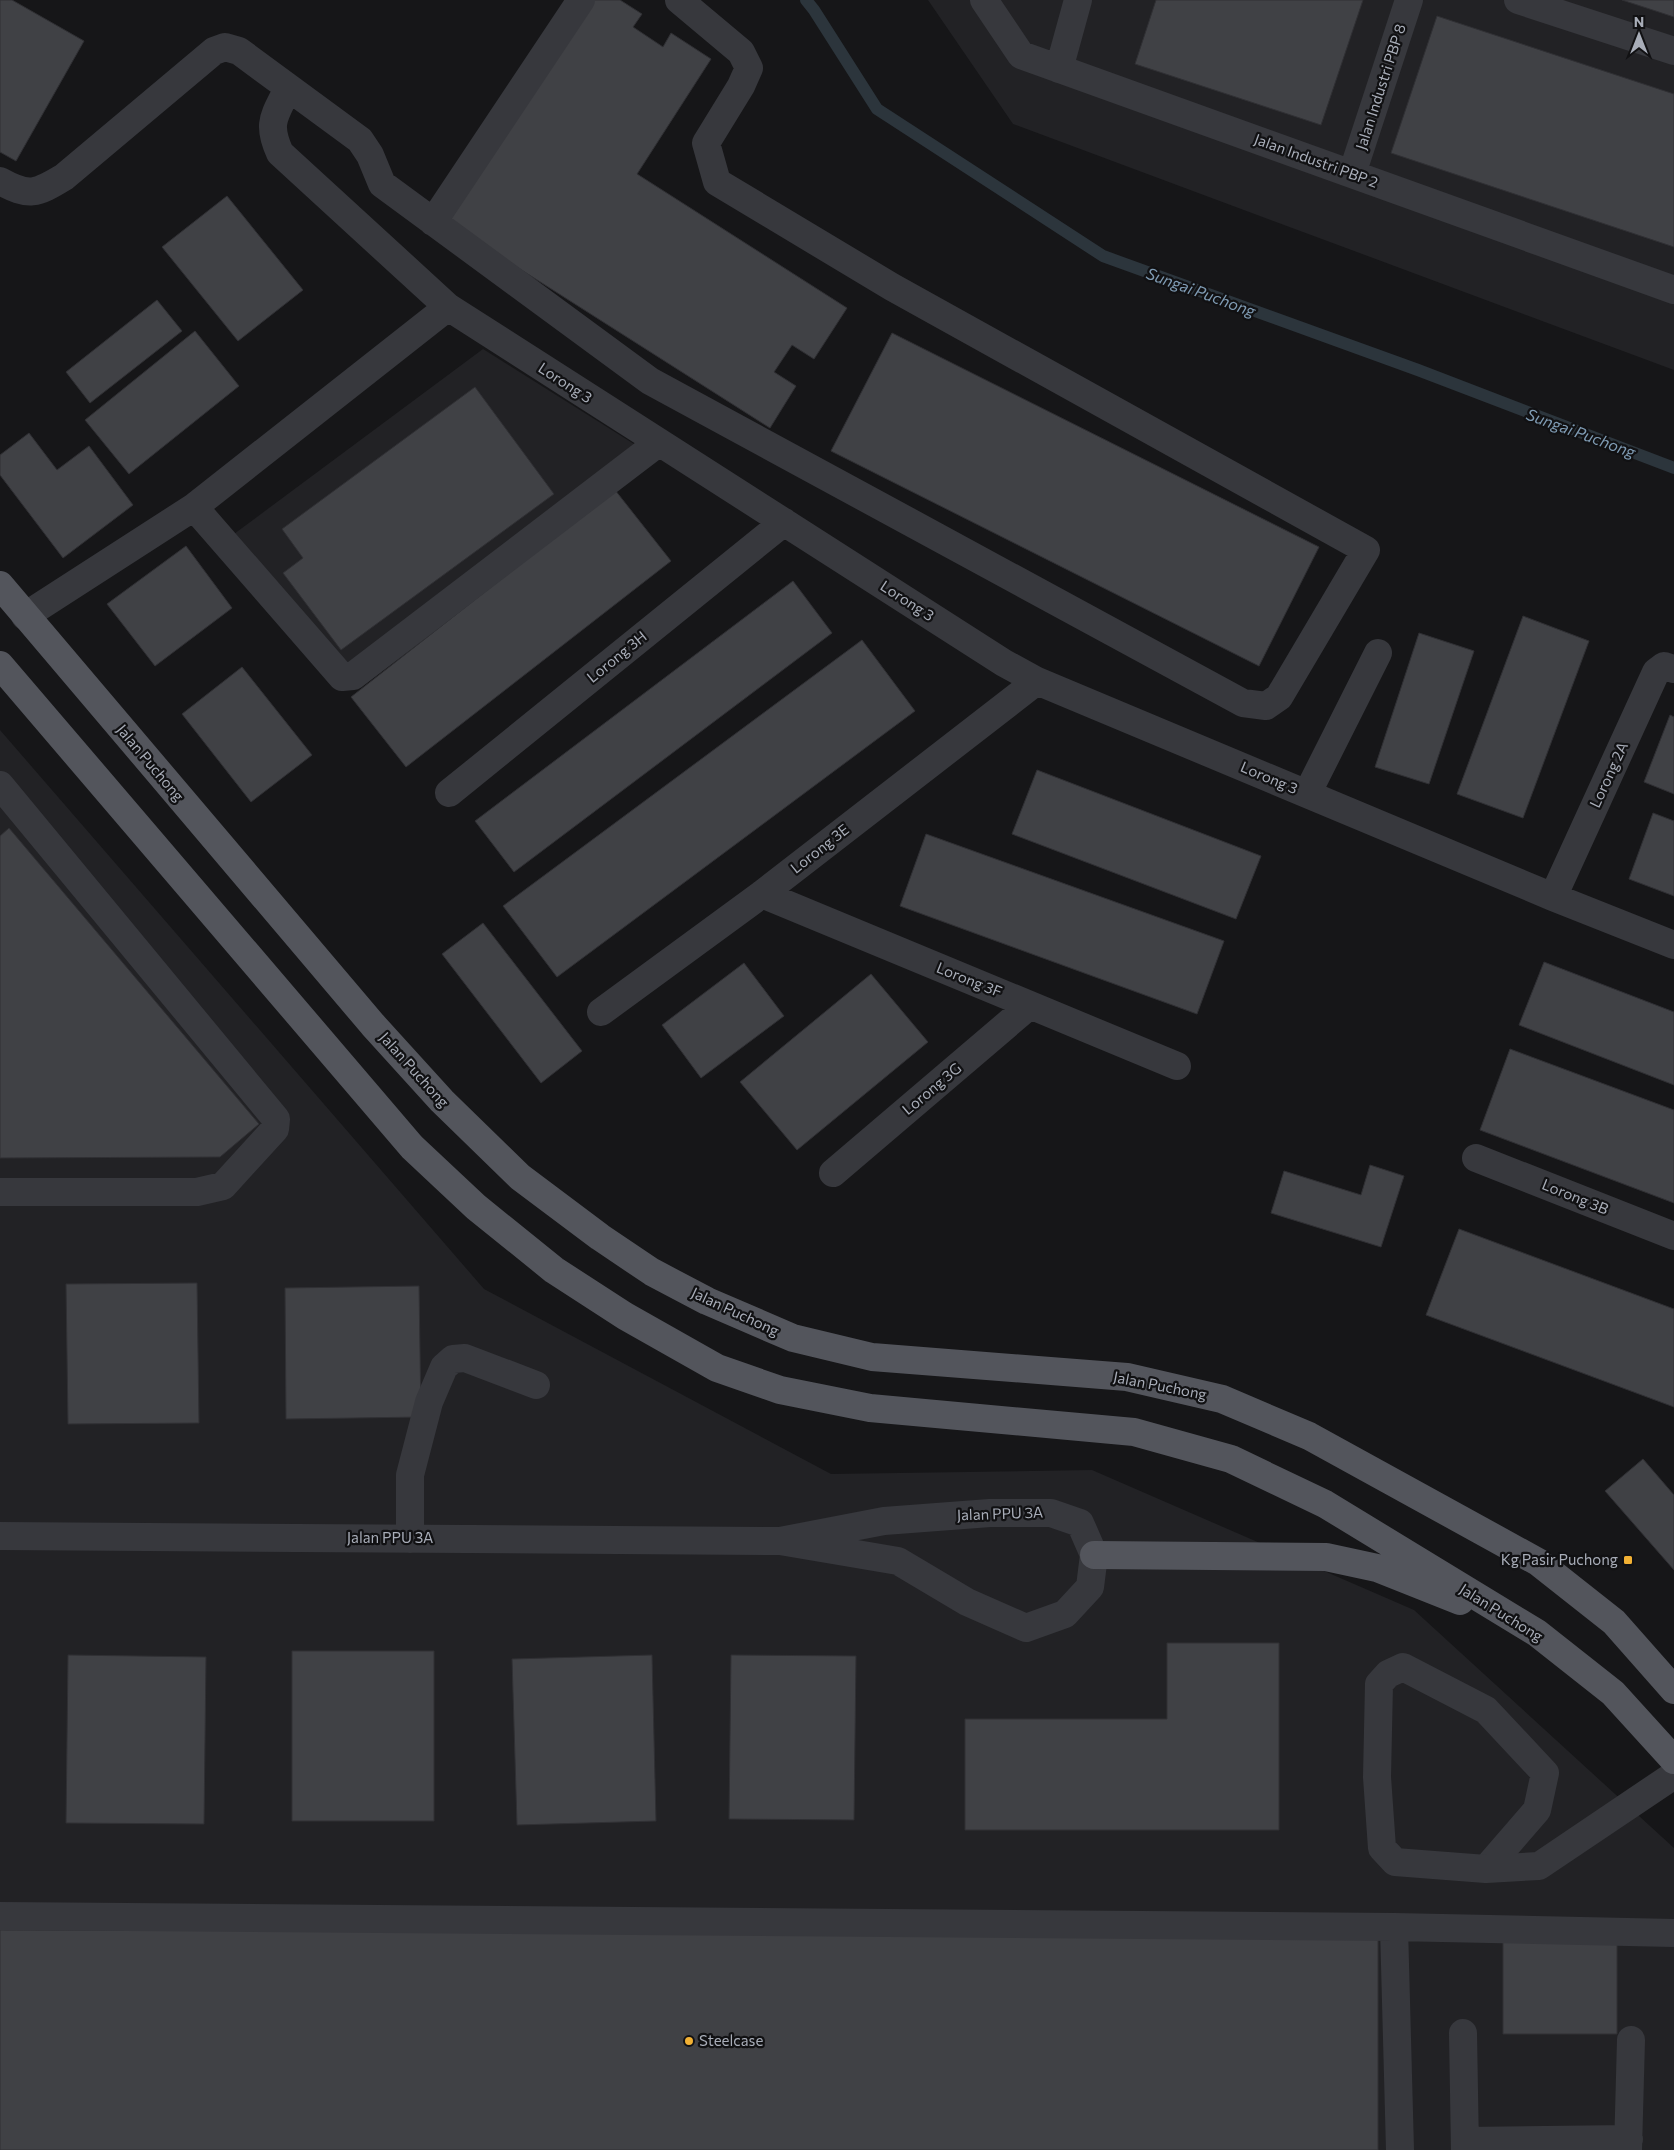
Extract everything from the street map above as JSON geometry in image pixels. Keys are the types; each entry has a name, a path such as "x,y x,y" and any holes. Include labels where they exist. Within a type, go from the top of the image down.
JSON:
{"main road":[{"name":"Jalan Puchong","path":"0,585 373,1025 442,1101 520,1177 600,1237 652,1272 707,1300 793,1338 872,1357 1127,1377 1222,1399 1308,1436 1538,1562 1614,1622 1674,1690"},
{"name":"Jalan Puchong","path":"0,665 412,1147 476,1207 554,1270 625,1316 717,1368 780,1390 870,1408 1134,1432 1231,1459 1325,1504 1537,1634 1613,1694 1674,1760"},
{"path":"1094,1555 1326,1557 1378,1568 1537,1634"}],"street":[{"path":"433,222 581,0"},
{"path":"0,181 18,191 41,191 64,177 214,50 226,47 239,50 360,140 370,155 382,184 650,382 1243,703 1266,706 1279,697 1366,550 892,287 717,182 706,143 741,86 749,68 741,52 679,0"},
{"name":"Jalan Industri PBP 2","path":"984,0 1021,55 1674,290"},
{"path":"1059,69 1078,0"},
{"name":"Jalan Industri PBP 8","path":"1352,174 1409,0"},
{"path":"1518,0 1674,51"},
{"name":"Lorong 3","path":"288,88 272,122 274,141 280,153 448,307 1004,663 1037,682 1553,897 1674,945"},
{"path":"25,616 194,507 448,307"},
{"path":"194,507 342,677 353,676 658,443"},
{"name":"Lorong 3H","path":"450,793 784,522"},
{"path":"1307,794 1378,653"},
{"name":"Lorong 2A","path":"1553,897 1656,672 1664,666 1674,669"},
{"name":"Lorong 3E","path":"601,1012 762,894 1037,682"},
{"path":"0,785 276,1119 275,1129 224,1186 197,1192 0,1192"},
{"name":"Lorong 3F","path":"762,894 1177,1066"},
{"name":"Lorong 3G","path":"833,1173 1030,1005"},
{"name":"Lorong 3B","path":"1476,1158 1674,1236"},
{"path":"410,1538 410,1475 429,1402 444,1367 454,1358 465,1358 536,1385"},
{"name":"Jalan PPU 3A","path":"0,1536 780,1541 898,1561 967,1602 1026,1628 1065,1614 1090,1587 1094,1555 1080,1523 1051,1513 990,1513 884,1521 780,1541"},
{"path":"1486,1869 1537,1810 1545,1773 1486,1710 1403,1667 1388,1674 1379,1684 1377,1777 1382,1848 1395,1862 1486,1869 1538,1866 1674,1775"},
{"path":"0,1916 1394,1927 1674,1933"},
{"path":"1394,1927 1400,2150"},
{"path":"1463,2033 1465,2146 1629,2145 1631,2040"}],"shaded area":[{"path":"928,0 1674,0 1674,370 1013,124"},
{"path":"483,349 634,444 349,668 234,534"},
{"path":"0,730 484,1289 831,1474 1092,1470 1414,1610 1674,1848 1674,2150 0,2150"}],"building":[{"path":"0,0 12,0 84,41 16,161 0,152"},
{"path":"589,0 620,0 642,14 633,27 663,47 671,33 711,59 637,174 847,308 814,359 792,345 774,372 796,386 770,428 446,222"},
{"path":"1156,0 1363,0 1321,125 1135,64"},
{"path":"1622,0 1674,0 1674,17"},
{"path":"1437,16 1674,94 1674,247 1391,153"},
{"path":"227,196 303,290 238,341 162,247"},
{"path":"157,300 182,331 90,403 66,372"},
{"path":"195,331 239,386 129,474 85,420"},
{"path":"892,333 1319,547 1259,666 831,451"},
{"path":"475,387 554,494 341,650 283,573 303,558 282,529"},
{"path":"29,433 57,470 89,446 133,505 63,558 0,475 0,455"},
{"path":"615,490 671,561 406,767 351,697"},
{"path":"186,546 232,608 155,666 107,604"},
{"path":"793,581 832,633 514,872 475,821"},
{"path":"1523,616 1589,641 1523,818 1457,794"},
{"path":"1419,633 1474,651 1429,784 1375,767"},
{"path":"862,640 915,711 557,977 503,906"},
{"path":"242,667 312,755 251,802 182,714"},
{"path":"1670,715 1674,717 1674,794 1644,782"},
{"path":"1037,770 1261,856 1236,919 1012,834"},
{"path":"1653,813 1674,821 1674,896 1629,879"},
{"path":"9,828 259,1124 220,1157 0,1158 0,836"},
{"path":"926,834 1224,941 1197,1014 900,906"},
{"path":"483,923 582,1051 541,1083 442,954"},
{"path":"1544,962 1674,1012 1674,1085 1519,1025"},
{"path":"744,963 784,1016 701,1078 662,1025"},
{"path":"871,974 928,1042 797,1150 740,1082"},
{"path":"1510,1049 1674,1110 1674,1203 1480,1130"},
{"path":"1370,1165 1404,1176 1381,1247 1271,1213 1284,1171 1361,1195"},
{"path":"1459,1229 1674,1309 1674,1407 1426,1315"},
{"path":"197,1283 199,1423 68,1424 66,1284"},
{"path":"419,1286 421,1417 286,1419 285,1288"},
{"path":"1643,1459 1674,1495 1674,1570 1605,1491"},
{"path":"1167,1643 1279,1643 1279,1830 965,1830 965,1719 1167,1719"},
{"path":"292,1651 434,1651 434,1821 292,1821"},
{"path":"68,1655 206,1657 204,1824 66,1823"},
{"path":"652,1655 656,1821 517,1825 512,1659"},
{"path":"731,1655 856,1656 854,1820 729,1819"},
{"name":"Steelcase","path":"0,1930 1378,1932 1378,2150 0,2150"},
{"path":"1503,1937 1617,1937 1617,2034 1503,2034"}],"waterway":[{"name":"Sungai Puchong","path":"806,0 877,109 1103,256 1418,370 1674,468"}],"place":[{"name":"Kg Pasir Puchong","path":"1628,1560"},
{"name":"Steelcase","path":"689,2041"}]}
